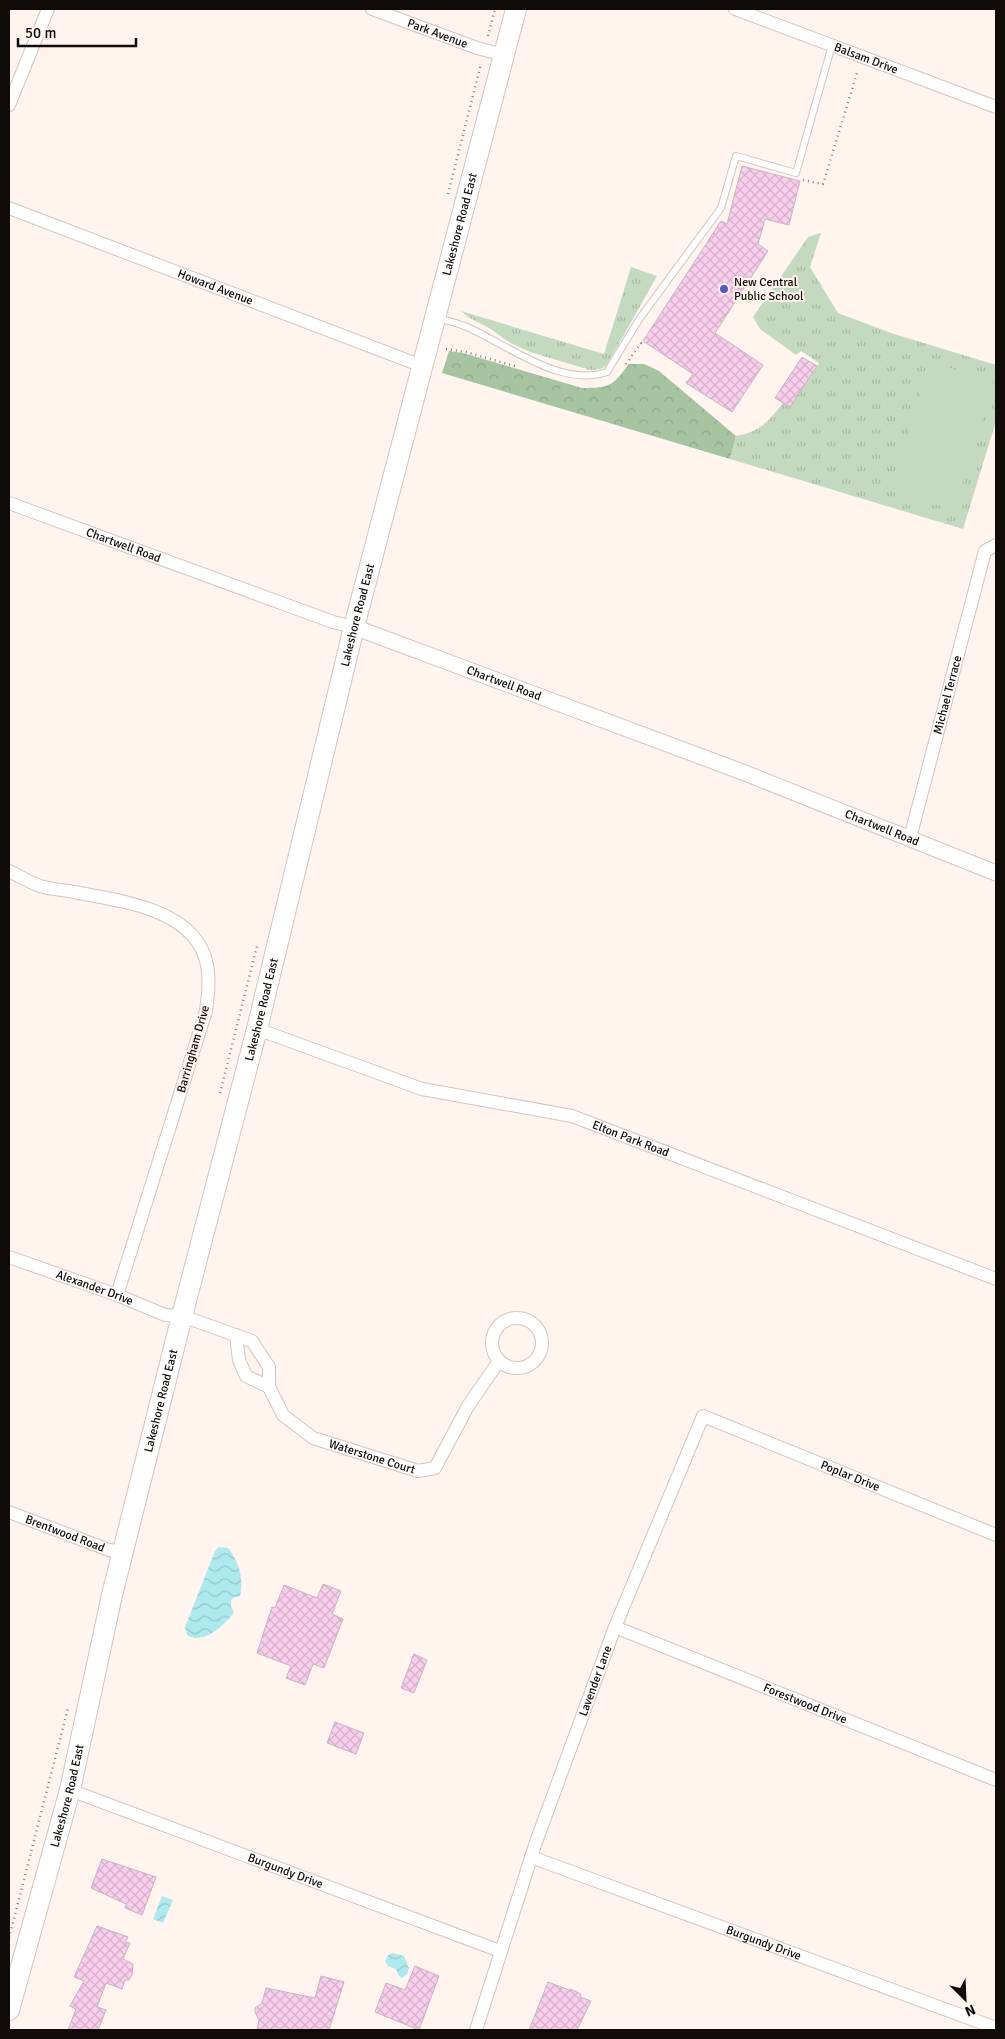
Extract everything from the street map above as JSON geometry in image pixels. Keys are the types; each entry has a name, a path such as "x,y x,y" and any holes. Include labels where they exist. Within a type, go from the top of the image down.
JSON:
{"main road":[{"name":"Lakeshore Road East","path":"9,2010 70,1790 123,1552 257,1029 354,627 516,9"}],"street":[{"path":"9,105 48,9"},
{"name":"Park Avenue","path":"372,9 477,48 504,55"},
{"name":"Balsam Drive","path":"735,9 996,107"},
{"name":"Howard Avenue","path":"9,208 422,366"},
{"name":"Chartwell Road","path":"9,503 333,622 354,627 745,773 996,873"},
{"name":"Michael Terrace","path":"910,838 991,548"},
{"name":"Barringham Drive","path":"9,871 40,886 142,906 161,913 178,923 194,938 202,949 207,964 209,987 206,1010 117,1295"},
{"name":"Elton Park Road","path":"257,1029 422,1088 572,1116 996,1279"},
{"name":"Alexander Drive","path":"9,1257 117,1295 165,1315 182,1316"},
{"name":"Waterstone Court","path":"182,1316 252,1340 269,1367 270,1387 283,1415 313,1438 418,1470 435,1468 468,1406 499,1361"},
{"path":"516,1318 524,1319 538,1328 543,1344 536,1360 522,1368 505,1366 499,1361 494,1354 492,1346 496,1330 501,1323 516,1318"},
{"path":"236,1335 239,1360 246,1376 270,1387"},
{"name":"Poplar Drive","path":"703,1416 996,1535"},
{"name":"Lavender Lane","path":"476,2030 531,1857 615,1627 703,1416"},
{"name":"Brentwood Road","path":"9,1512 108,1550 123,1552"},
{"name":"Forestwood Drive","path":"615,1627 996,1780"},
{"name":"Burgundy Drive","path":"70,1790 500,1951"},
{"name":"Burgundy Drive","path":"531,1857 996,2028"}],"lane":[{"path":"434,317 467,327 534,362 568,374 586,376 607,372 640,318 720,208 736,156 796,173 832,45"}],"green space":[{"path":"821,233 810,267 838,313 891,333 996,365 996,421 963,529 730,459 736,436 745,434 763,425 783,403 790,407 819,363 801,351 796,355 760,329 753,317 808,237"},
{"path":"631,267 657,276 607,365 601,369 590,370 530,352 509,342 461,311 604,354"},
{"path":"449,351 463,353 582,388 605,386 619,377 629,364 644,364 659,371 736,436 730,459 442,373"},
{"path":"930,362 994,381 954,510 891,491"}],"water":[{"path":"219,1547 228,1548 238,1565 241,1577 240,1596 231,1600 231,1607 234,1612 226,1622 207,1636 193,1638 187,1635 185,1627 215,1551"},
{"path":"162,1896 173,1900 163,1923 153,1919"},
{"path":"393,1953 404,1956 409,1968 407,1974 402,1978 396,1969 388,1966 385,1961 388,1955"}],"building":[{"path":"742,166 800,181 789,225 765,219 758,244 768,251 715,333 763,365 732,412 686,383 693,374 643,341 721,221 727,224"},
{"path":"802,357 817,366 790,407 775,398"},
{"path":"323,1584 341,1591 332,1614 343,1619 324,1668 313,1664 305,1685 286,1678 291,1666 257,1653 272,1607 275,1608 284,1585 317,1598"},
{"path":"414,1654 427,1660 414,1693 401,1688"},
{"path":"335,1722 364,1733 356,1754 327,1743"},
{"path":"102,1859 156,1877 142,1915 125,1908 126,1904 91,1888"},
{"path":"97,1926 128,1937 125,1942 130,1943 123,1959 133,1964 132,1975 129,1980 125,1980 122,1989 106,1983 97,2007 106,2010 98,2030 68,2030 76,2009 70,2006 84,1981 74,1977"},
{"path":"415,1966 439,1976 419,2030 375,2012 386,1983 405,1990"},
{"path":"321,1976 344,1982 329,2030 257,2030 259,2020 255,2008 262,2003 266,1988 315,1998"},
{"path":"548,1982 570,1989 581,1994 580,1997 591,2001 577,2030 529,2030"}],"place":[{"name":"New Central Public School","path":"724,289"}]}
